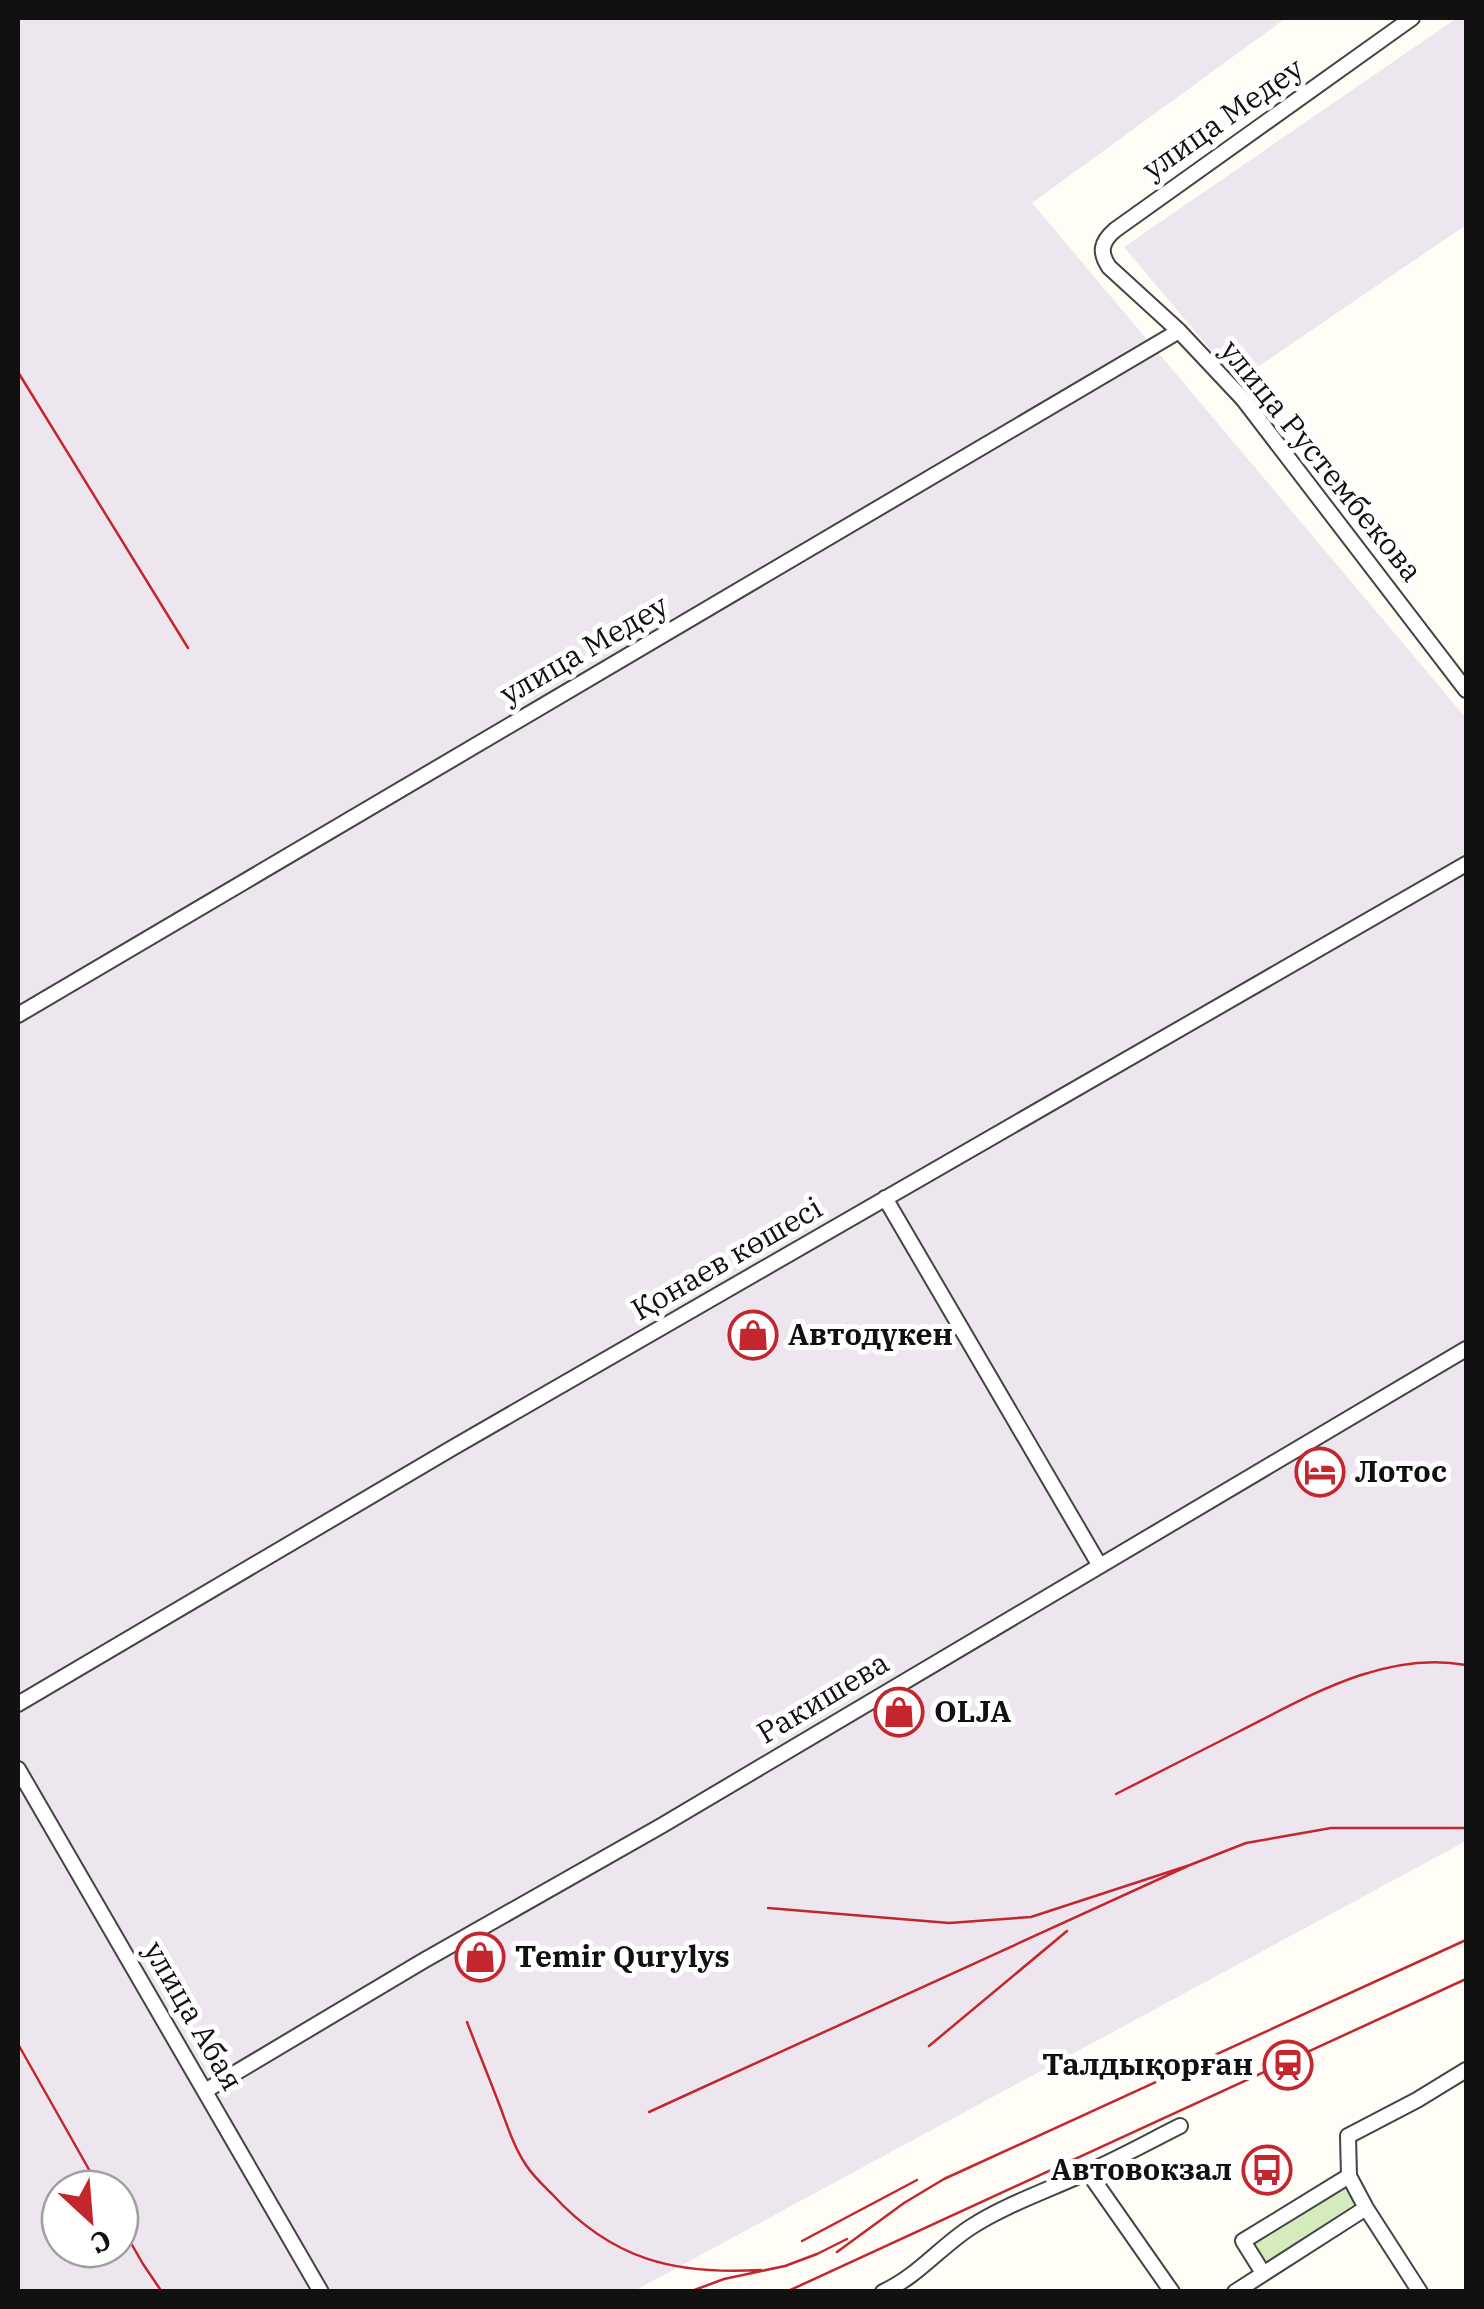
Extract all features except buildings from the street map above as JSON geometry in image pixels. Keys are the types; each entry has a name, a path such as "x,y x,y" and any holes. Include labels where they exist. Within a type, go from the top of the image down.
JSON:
{"street":[{"name":"улица Медеу","path":"1115,230 1412,18"},
{"name":"улица Рустембекова","path":"1115,230 1102,246 1102,257 1109,267 1179,331 1244,399 1466,690"},
{"name":"улица Медеу","path":"18,1016 1179,331"},
{"name":"Қонаев көшесі","path":"18,1704 454,1447 1466,864"},
{"path":"885,1198 1100,1566"},
{"name":"Ракишева","path":"205,2091 423,1961 662,1826 1466,1349"},
{"name":"улица Абая","path":"18,1769 321,2292"},
{"path":"1420,2292 1349,2176 1348,2136 1466,2071"},
{"path":"884,2292 926,2265 970,2228 1180,2126"},
{"path":"1088,2172 1172,2292"},
{"path":"1263,2273 1243,2241 1349,2176"},
{"path":"1236,2292 1366,2208"}],"shaded area":[{"path":"18,18 1286,18 1032,203 1466,718 1466,1841 634,2291 18,2291"},
{"path":"1457,18 1466,18 1466,225 1237,381 1124,247"}],"green space":[{"path":"1348,2180 1362,2208 1266,2268 1248,2243"}],"railway":[{"path":"18,372 188,648"},
{"path":"1116,1794 1349,1679 1407,1664 1466,1665"},
{"path":"1190,1865 1246,1843 1331,1828 1466,1828"},
{"path":"649,2112 1190,1865 1031,1917 949,1923 768,1908"},
{"path":"929,2046 1067,1931"},
{"path":"837,2252 944,2179 1466,1940"},
{"path":"786,2292 1466,1979"},
{"path":"467,2022 522,2159 575,2216 598,2234 647,2259 700,2270 761,2270"},
{"path":"18,2044 89,2169"},
{"path":"802,2241 917,2180"},
{"path":"689,2292 724,2279 785,2266 847,2239"},
{"path":"140,2259 162,2292"}],"place":[{"name":"Автодүкен","path":"753,1335"},
{"name":"Лотос","path":"1320,1472"},
{"name":"OLJA","path":"899,1712"},
{"name":"Temir Qurylys","path":"480,1957"},
{"name":"Талдықорған","path":"1288,2065"},
{"name":"Автовокзал","path":"1267,2170"}]}
